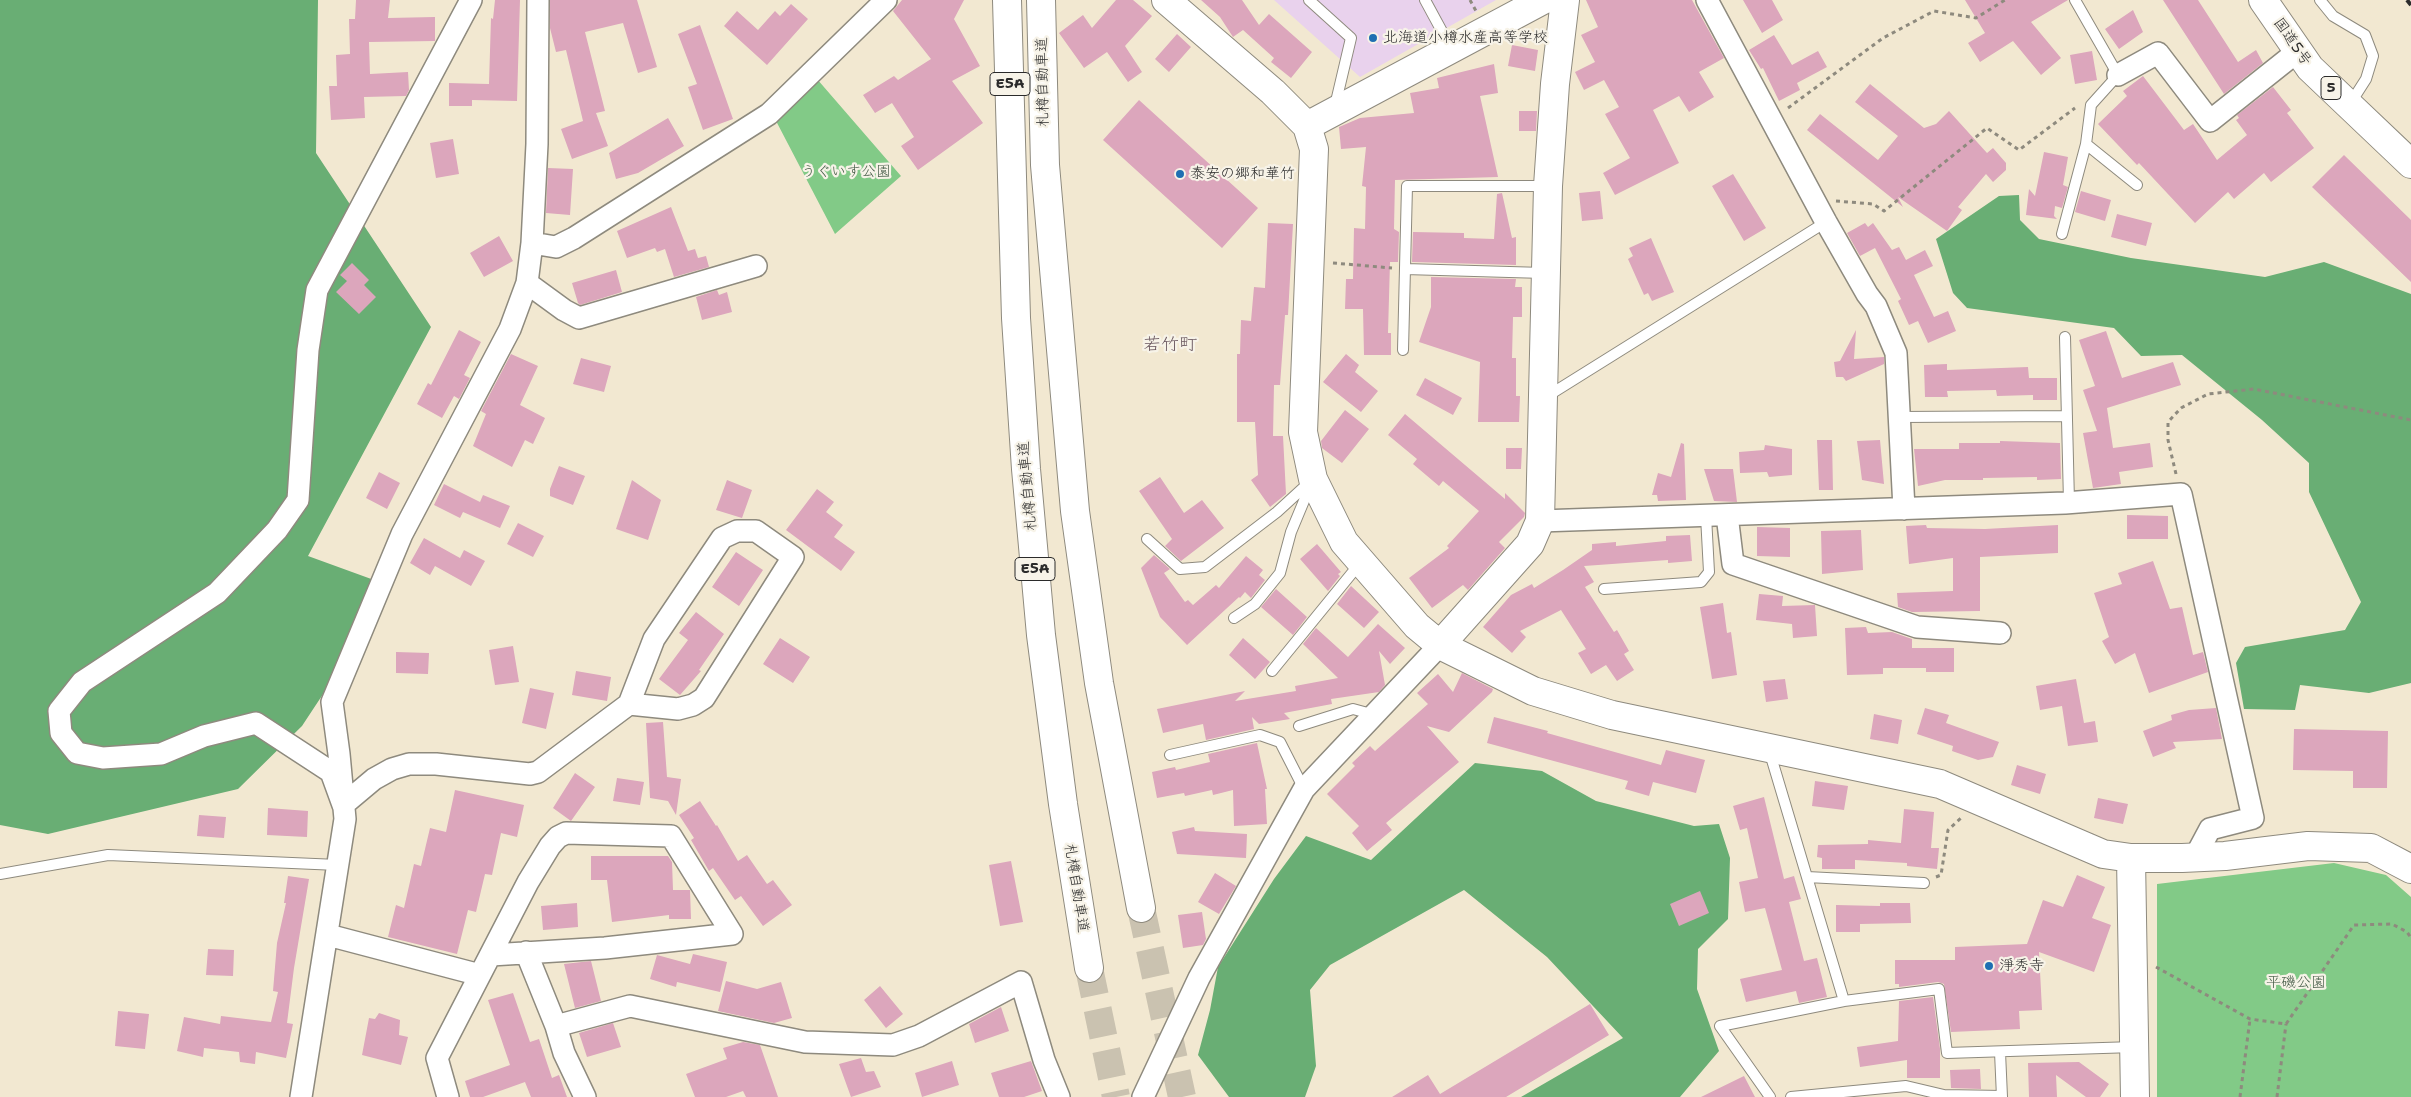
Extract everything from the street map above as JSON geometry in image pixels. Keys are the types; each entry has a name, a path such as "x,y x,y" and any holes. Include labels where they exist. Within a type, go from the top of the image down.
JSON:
{"main road":[{"name":"札樽自動車道","path":"1007,0 1016,318 1041,635 1063,804 1089,968"},
{"name":"札樽自動車道","path":"1041,0 1045,165 1075,511 1099,683 1141,908"},
{"path":"1166,0 1273,92 1308,126 1314,149 1303,432 1313,479 1344,542 1418,626 1440,645 1533,691 1612,716 1940,784 2103,854 2132,858 2195,857 2225,856 2308,846 2371,848 2411,869"},
{"path":"1308,126 1542,0"},
{"path":"1440,645 1530,544 1540,522 1544,273 1548,186 1555,84 1565,0"},
{"name":"国道5号","path":"2263,0 2310,68 2411,164"},
{"path":"2132,858 2135,1097"}],"street":[{"path":"343,805 331,772 256,723 204,736 161,754 102,758 77,753 61,732 59,712 82,682 217,593 277,530 298,500 308,350 317,290 471,0"},
{"path":"301,1097 345,819 340,754 332,702 402,534 510,329 528,283 537,144 538,0"},
{"path":"532,243 556,247 574,238 769,114 886,0"},
{"path":"1707,0 1826,222 1867,294 1876,306 1896,353 1901,417 1904,509"},
{"path":"2118,75 2158,53 2210,122 2298,51"},
{"path":"528,283 564,310 579,318 756,266"},
{"path":"1540,522 2069,502 2181,494 2253,818 2210,829 2195,857"},
{"path":"1727,515 1733,564 1917,628 2000,633"},
{"path":"343,805 374,779 392,769 409,764 436,764 530,774 538,772 630,704 654,639 722,538 737,531 756,531 793,557 704,698 693,705 678,709 630,704"},
{"path":"1143,1097 1199,978 1304,789 1440,645"},
{"path":"448,1097 437,1058 490,955 550,846 558,837 566,833 671,836 732,934 605,948 490,955"},
{"path":"328,935 480,975"},
{"path":"526,952 556,1026 564,1053 585,1097"},
{"path":"556,1026 630,1006 805,1042 892,1045 919,1036 1021,982 1044,1060 1059,1097"}],"lane":[{"path":"1309,0 1351,38 1333,112"},
{"path":"1319,8 1326,0"},
{"path":"1424,0 1452,49"},
{"path":"2062,234 2086,144 2091,105 2118,75 2075,0"},
{"path":"2320,0 2333,16 2365,35 2373,56 2366,79 2349,105"},
{"path":"2086,144 2137,185"},
{"path":"1403,350 1407,186 1548,186"},
{"path":"1543,399 1826,222"},
{"path":"1405,269 1544,273"},
{"path":"2065,337 2069,502"},
{"path":"1901,417 2067,416"},
{"path":"1147,539 1180,569 1205,567 1277,512 1313,479"},
{"path":"1234,618 1255,604 1280,573 1290,532 1313,479"},
{"path":"1604,589 1701,582 1709,572 1706,516"},
{"path":"1272,671 1362,561"},
{"path":"1299,726 1353,709 1375,715"},
{"path":"1170,754 1260,735 1280,742 1304,789"},
{"path":"1768,749 1844,1001"},
{"path":"0,874 108,855 338,865"},
{"path":"1807,877 1924,883"},
{"path":"1770,1097 1720,1026 1844,1001 1939,989 1948,1053 2134,1047"},
{"path":"1791,1097 1906,1086 1944,1096 2002,1096 2000,1052"}],"path":[{"path":"1772,120 1883,38 1934,11 1976,18 2004,0"},
{"path":"1813,198 1873,204 1884,211 1987,128 2019,150 2080,104 2091,105"},
{"path":"1309,261 1405,269"},
{"path":"2181,494 2168,440 2168,422 2181,408 2208,394 2254,389 2411,420"},
{"path":"1924,883 1941,874 1948,830 1960,818 1989,805"},
{"path":"2277,1097 2286,1024 2354,925 2392,924 2407,932 2411,938"},
{"path":"2152,965 2250,1019 2286,1024"},
{"path":"2240,1097 2250,1019"}],"shaded area":[{"name":"北海道小樽水産高等学校","path":"1274,0 1496,0 1360,77"}],"green space":[{"path":"0,0 318,0 316,153 431,327 308,556 374,580 331,682 302,726 238,789 48,834 0,825"},
{"name":"うぐいす公園","path":"817,79 901,176 835,234 775,119"},
{"path":"2019,195 2020,220 2039,239 2131,258 2265,277 2324,262 2411,294 2411,683 2369,693 2300,685 2295,710 2244,709 2236,663 2245,647 2345,630 2361,602 2309,492 2309,463 2262,420 2182,355 2141,356 2114,328 1967,308 1953,293 1936,239 1999,196"},
{"path":"1475,763 1542,771 1596,801 1694,826 1719,824 1730,858 1728,919 1698,949 1697,989 1719,1051 1680,1097 1521,1097 1623,1038 1547,957 1464,890 1330,965 1310,990 1316,1066 1305,1097 1229,1097 1198,1055 1210,1010 1218,967 1274,879 1306,836 1371,860"},
{"name":"平磯公園","path":"2334,863 2386,875 2411,897 2411,1097 2157,1097 2157,884"}],"building":[{"path":"356,0 390,0 388,18 435,17 435,41 369,42 370,74 408,72 409,90 406,96 364,97 365,118 331,120 329,86 337,86 336,55 350,54 349,19 355,19"},
{"path":"495,0 520,0 517,101 472,100 472,106 449,106 449,83 489,84 491,18 493,19"},
{"path":"550,0 637,0 657,67 638,73 623,23 585,32 605,111 596,113 608,146 572,159 561,129 583,121 566,50 556,52 550,28"},
{"path":"902,0 964,0 954,19 980,66 952,81 983,123 918,170 901,146 914,137 892,103 875,113 863,95 894,76 898,80 931,59 893,11"},
{"path":"1116,0 1133,0 1152,16 1125,46 1142,72 1128,82 1107,52 1084,68 1059,33 1083,15 1092,28"},
{"path":"1201,0 1242,0 1259,25 1269,14 1312,52 1291,78 1271,62 1274,58 1243,30 1233,37 1220,17"},
{"path":"1586,0 1692,0 1724,58 1699,72 1714,97 1689,112 1679,96 1653,110 1679,163 1615,195 1603,173 1630,158 1605,114 1619,107 1604,80 1584,90 1575,72 1595,62 1581,35 1598,27"},
{"path":"1743,0 1772,0 1783,20 1762,33"},
{"path":"1965,0 2068,0 2031,22 2061,58 2041,75 2013,41 1980,62 1968,43 1985,33"},
{"path":"2163,0 2198,0 2238,62 2256,50 2263,63 2224,94"},
{"path":"791,4 808,19 767,65 724,26 737,11 758,30 775,11 780,16"},
{"path":"2133,10 2143,32 2119,49 2105,29"},
{"path":"700,25 733,119 703,130 688,87 697,84 678,34"},
{"path":"1177,34 1191,47 1169,72 1155,59"},
{"path":"1774,35 1792,65 1818,51 1827,67 1797,83 1800,90 1779,101 1763,68 1761,69 1749,50"},
{"path":"1512,45 1538,50 1535,71 1508,66"},
{"path":"2092,51 2097,80 2075,84 2070,55"},
{"path":"1494,64 1498,93 1480,96 1498,177 1395,180 1394,229 1399,232 1398,262 1390,262 1388,333 1391,333 1391,355 1364,355 1363,309 1345,309 1346,279 1353,279 1354,228 1365,229 1366,187 1362,186 1366,147 1341,149 1339,127 1360,118 1414,113 1410,93 1439,88 1437,78"},
{"path":"2143,76 2184,130 2193,124 2217,160 2247,135 2236,120 2239,118 2237,115 2273,87 2291,110 2287,113 2314,148 2271,182 2264,173 2234,199 2228,192 2195,223 2139,163 2137,165 2098,124 2127,96 2123,91"},
{"path":"1870,84 1924,128 1936,124 1949,111 1987,153 1993,148 2006,163 2006,170 1993,182 1986,174 1958,207 1962,210 1947,231 1898,197 1903,207 1807,130 1820,114 1878,160 1898,136 1855,102"},
{"name":"泰安の郷和華竹","path":"1139,100 1258,208 1222,248 1103,140"},
{"path":"1519,111 1537,111 1536,131 1519,131"},
{"path":"668,118 684,146 638,173 616,179 609,153"},
{"path":"453,139 459,174 436,178 430,143"},
{"path":"2044,152 2068,157 2063,185 2068,187 2062,208 2055,206 2054,216 2057,219 2026,215 2029,189 2035,196"},
{"path":"2344,155 2411,220 2411,282 2312,187"},
{"path":"548,168 573,169 570,215 546,213"},
{"path":"1733,174 1766,228 1744,241 1712,186"},
{"path":"1600,191 1603,219 1582,221 1579,193"},
{"path":"2081,191 2111,200 2105,221 2075,212"},
{"path":"1502,193 1512,238 1516,237 1516,265 1412,262 1413,232 1464,233 1464,238 1494,239 1497,194"},
{"path":"671,207 688,251 695,249 698,258 706,256 709,267 674,277 665,249 657,252 655,248 627,258 617,231"},
{"path":"2117,214 2152,223 2146,246 2111,237"},
{"path":"1268,223 1293,224 1288,315 1285,315 1280,385 1274,385 1273,436 1283,436 1286,494 1270,507 1251,480 1258,475 1255,422 1237,422 1237,354 1240,354 1241,320 1251,321 1254,287 1265,288"},
{"path":"1865,223 1868,227 1873,223 1892,250 1899,247 1906,260 1925,250 1933,266 1914,275 1934,317 1948,311 1956,331 1928,343 1918,321 1909,325 1898,301 1901,299 1875,248 1860,256 1847,233"},
{"path":"499,236 513,261 484,277 470,253"},
{"path":"1651,238 1674,292 1652,301 1648,293 1644,295 1628,259 1633,256 1629,248"},
{"path":"352,263 369,280 364,285 376,297 359,314 336,292 347,281 340,275"},
{"path":"616,270 622,292 580,305 578,303 572,283"},
{"path":"1431,277 1516,279 1515,287 1522,287 1522,317 1513,317 1512,358 1516,358 1516,396 1520,396 1519,422 1478,422 1480,362 1419,342 1431,307"},
{"path":"717,290 719,295 727,292 732,312 702,320 696,297"},
{"path":"459,330 481,342 464,375 470,378 459,399 454,396 442,418 417,404 428,383 431,385"},
{"path":"1856,330 1854,359 1884,357 1884,364 1846,381 1843,377 1836,377 1834,362 1840,361"},
{"path":"2106,331 2122,378 2173,362 2181,385 2107,408 2113,448 2150,443 2153,467 2119,472 2121,484 2093,488 2083,433 2097,431 2083,390 2095,386 2079,340"},
{"path":"511,354 538,366 520,405 545,418 533,444 525,440 512,467 473,446 486,414 481,411"},
{"path":"1346,354 1359,365 1355,372 1378,391 1361,412 1323,382"},
{"path":"581,358 611,366 604,392 573,384"},
{"path":"1947,364 1947,370 2028,367 2029,378 2057,378 2057,400 2033,400 2033,395 1997,396 1996,390 1947,391 1948,397 1925,397 1924,365"},
{"path":"1425,378 1462,398 1453,415 1416,395"},
{"path":"1345,410 1369,429 1342,463 1322,448 1321,441"},
{"path":"1405,414 1505,499 1505,493 1525,513 1524,517 1499,542 1505,548 1468,590 1463,585 1432,608 1409,578 1449,548 1447,546 1479,511 1443,481 1439,486 1413,464 1417,459 1388,435"},
{"path":"1817,440 1832,440 1833,490 1819,490"},
{"path":"1880,440 1884,484 1862,480 1857,441"},
{"path":"2000,441 2060,443 2061,479 2037,480 2037,477 1983,478 1983,480 1945,480 1918,486 1914,449 1959,449 1959,443 2000,443"},
{"path":"1681,443 1684,444 1686,500 1658,501 1657,495 1652,495 1658,473 1671,477"},
{"path":"1765,445 1792,449 1792,475 1769,477 1767,472 1740,473 1739,452 1764,450"},
{"path":"1506,448 1522,448 1521,469 1506,469"},
{"path":"559,466 585,476 573,505 550,496 550,489"},
{"path":"1704,469 1733,469 1737,502 1714,501"},
{"path":"379,472 400,483 387,509 366,498"},
{"path":"1160,477 1184,513 1202,500 1224,528 1181,561 1165,546 1172,539 1139,491"},
{"path":"632,480 661,500 648,540 616,529"},
{"path":"727,480 752,490 742,518 716,510"},
{"path":"444,484 480,502 483,495 510,506 500,528 463,512 460,518 434,505"},
{"path":"817,489 834,502 826,512 843,525 834,537 855,552 841,571 786,530"},
{"path":"2127,515 2168,516 2168,539 2127,539"},
{"path":"518,523 544,536 533,557 507,544"},
{"path":"1926,525 1927,528 1985,529 2058,525 2058,553 1980,557 1980,611 1912,612 1898,607 1897,593 1953,591 1953,558 1909,564 1906,526"},
{"path":"1757,527 1790,528 1790,557 1757,556"},
{"path":"1861,530 1863,570 1822,574 1821,531"},
{"path":"1690,535 1692,561 1668,563 1668,560 1584,566 1594,582 1585,587 1614,632 1617,630 1629,651 1624,654 1634,670 1617,681 1606,665 1591,674 1578,653 1586,649 1561,610 1520,631 1526,637 1512,653 1483,627 1511,595 1532,584 1534,588 1563,570 1592,550 1592,544 1616,542 1616,546 1666,541 1666,536"},
{"path":"424,538 460,558 464,550 485,561 471,586 435,566 430,575 410,563"},
{"path":"1317,544 1341,572 1328,591 1300,559"},
{"path":"736,552 763,570 739,606 712,587"},
{"path":"1154,555 1170,569 1164,573 1185,602 1188,600 1193,605 1216,585 1219,588 1246,556 1263,570 1259,575 1265,580 1251,598 1245,592 1187,645 1160,617 1141,568"},
{"path":"2153,561 2170,609 2182,607 2193,655 2203,652 2208,672 2149,693 2135,653 2115,664 2102,641 2109,637 2094,593 2122,584 2118,573"},
{"path":"1351,586 1379,612 1364,628 1337,604"},
{"path":"1276,589 1307,617 1293,635 1261,607"},
{"path":"1759,594 1783,596 1782,606 1815,605 1817,636 1793,638 1792,624 1756,620"},
{"path":"1723,603 1727,633 1731,632 1737,675 1712,679 1700,607"},
{"path":"696,612 724,634 699,670 701,671 680,695 659,679 688,640 679,633"},
{"path":"1378,624 1405,648 1390,664 1379,651 1385,685 1379,692 1331,699 1332,704 1284,713 1290,719 1259,724 1252,717 1254,729 1206,740 1203,724 1163,733 1157,709 1245,691 1235,701 1296,691 1295,686 1338,678 1303,644 1316,628 1348,657"},
{"path":"1866,627 1868,633 1892,632 1912,639 1912,648 1954,648 1954,672 1926,672 1926,668 1883,668 1883,674 1847,675 1845,628"},
{"path":"780,638 810,657 793,683 763,664"},
{"path":"1243,638 1270,662 1255,679 1229,655"},
{"path":"513,646 519,682 495,685 489,650"},
{"path":"396,652 429,653 428,674 396,673"},
{"path":"576,671 611,677 607,701 572,695"},
{"path":"1462,673 1493,689 1492,692 1449,732 1427,726 1459,762 1386,823 1392,830 1367,851 1352,833 1359,826 1327,794 1355,766 1352,763 1370,746 1375,751 1428,704 1417,693 1438,674 1453,692"},
{"path":"1785,679 1788,699 1766,702 1763,681"},
{"path":"2076,679 2084,723 2095,721 2098,742 2068,746 2062,706 2040,710 2036,686"},
{"path":"530,688 554,693 546,729 522,723"},
{"path":"1925,708 1949,715 1946,723 1999,742 1993,757 1978,760 1952,751 1953,746 1917,734"},
{"path":"2216,708 2222,739 2173,742 2176,748 2153,757 2143,731 2172,720 2171,715 2189,710"},
{"path":"1874,714 1902,720 1898,744 1870,739"},
{"path":"1494,717 1661,765 1666,750 1705,760 1696,793 1653,782 1649,796 1625,789 1628,781 1487,743"},
{"path":"663,722 667,777 681,779 676,815 668,801 650,798 646,723"},
{"path":"2294,729 2388,731 2387,788 2353,788 2353,771 2293,770"},
{"path":"1257,743 1267,789 1265,789 1267,824 1234,826 1233,790 1213,795 1212,790 1185,796 1184,793 1157,798 1152,772 1175,767 1176,770 1210,762 1208,754"},
{"path":"2017,765 2046,774 2040,794 2011,785"},
{"path":"575,773 595,787 571,821 553,808"},
{"path":"617,778 644,782 640,805 613,801"},
{"path":"1815,781 1848,786 1844,810 1812,806"},
{"path":"455,790 524,805 517,837 501,833 492,875 485,874 476,912 468,910 457,954 388,937 396,905 404,908 414,864 421,866 430,828 446,832"},
{"path":"1764,797 1784,879 1794,876 1801,899 1789,902 1804,961 1817,958 1827,997 1799,1003 1796,991 1746,1002 1740,979 1782,970 1765,908 1745,912 1739,882 1758,878 1747,828 1740,830 1733,806"},
{"path":"2098,798 2128,804 2123,824 2094,818"},
{"path":"700,801 717,825 738,861 747,855 767,884 773,880 792,905 763,926 741,896 735,900 713,868 709,871 691,840 694,838 679,815"},
{"path":"268,808 308,811 307,837 267,835"},
{"path":"1904,809 1934,812 1931,848 1939,848 1937,869 1907,866 1907,863 1855,860 1855,869 1822,869 1822,858 1817,857 1818,845 1868,844 1868,840 1901,843"},
{"path":"199,815 226,817 224,838 197,836"},
{"path":"1194,827 1195,831 1247,834 1246,858 1177,854 1172,832"},
{"path":"591,856 668,856 672,862 673,890 690,890 691,919 669,919 669,915 612,922 607,880 591,880"},
{"path":"1011,861 1023,922 1000,926 989,865"},
{"path":"1215,873 1236,886 1219,914 1198,902"},
{"name":"淨秀寺","path":"2077,875 2105,887 2092,918 2111,925 2094,972 2039,952 2042,1010 2019,1011 2020,1029 1951,1032 1944,984 1938,982 1899,987 1899,984 1895,984 1895,960 1955,960 1955,947 2027,944 2043,900 2063,907"},
{"path":"288,876 309,879 294,968 287,1023 293,1024 286,1058 256,1052 255,1064 240,1062 239,1052 204,1048 203,1057 177,1051 184,1017 220,1024 221,1016 271,1022 278,992 273,991 277,943 286,903 284,903"},
{"path":"1700,891 1709,913 1679,926 1670,904"},
{"path":"577,903 578,927 543,930 541,906"},
{"path":"1880,903 1910,903 1911,923 1860,924 1860,932 1836,932 1836,905 1880,906"},
{"path":"1202,912 1206,939 1203,945 1183,948 1178,915"},
{"path":"208,949 234,950 233,976 206,975"},
{"path":"693,954 727,962 720,992 677,982 676,987 650,979 657,955 690,964"},
{"path":"591,961 601,1001 575,1008 564,964"},
{"path":"726,981 757,989 781,982 792,1018 774,1023 718,1011"},
{"path":"880,986 903,1014 886,1028 864,1000"},
{"path":"513,993 530,1042 539,1039 552,1078 559,1075 567,1097 531,1097 525,1082 483,1097 470,1097 465,1081 510,1065 488,1000"},
{"path":"1933,997 1940,1049 1940,1078 1907,1078 1907,1060 1860,1067 1857,1047 1898,1041 1899,1001"},
{"path":"1590,1004 1609,1035 1506,1097 1392,1097 1428,1075 1440,1094"},
{"path":"1001,1007 1009,1031 975,1043 969,1024"},
{"path":"118,1011 149,1014 145,1049 115,1046"},
{"path":"379,1013 400,1020 399,1035 408,1037 401,1065 362,1055 369,1018 375,1019"},
{"path":"613,1023 621,1047 587,1057 579,1033"},
{"path":"743,1042 760,1045 778,1097 746,1097 743,1091 726,1097 695,1097 686,1074 727,1059 723,1048"},
{"path":"861,1058 866,1072 874,1071 881,1087 851,1097 839,1064"},
{"path":"952,1061 959,1085 922,1097 915,1073"},
{"path":"1031,1061 1042,1091 1024,1097 999,1097 991,1073"},
{"path":"2079,1062 2109,1084 2100,1097 2086,1097 2056,1075 2057,1097 2029,1097 2028,1063"},
{"path":"1980,1069 1981,1089 1951,1088 1950,1070"},
{"path":"1744,1076 1755,1097 1701,1097"}],"tunnel":[{"path":"1141,908 1182,1097"},
{"path":"1089,968 1116,1097"}],"railway":[{"path":"2407,0 2411,5"}],"place":[{"name":"北海道小樽水産高等学校","path":"1373,38"},
{"name":"泰安の郷和華竹","path":"1180,174"},
{"name":"淨秀寺","path":"1989,966"}],"district":[{"name":"若竹町","path":"1170,345"}]}
